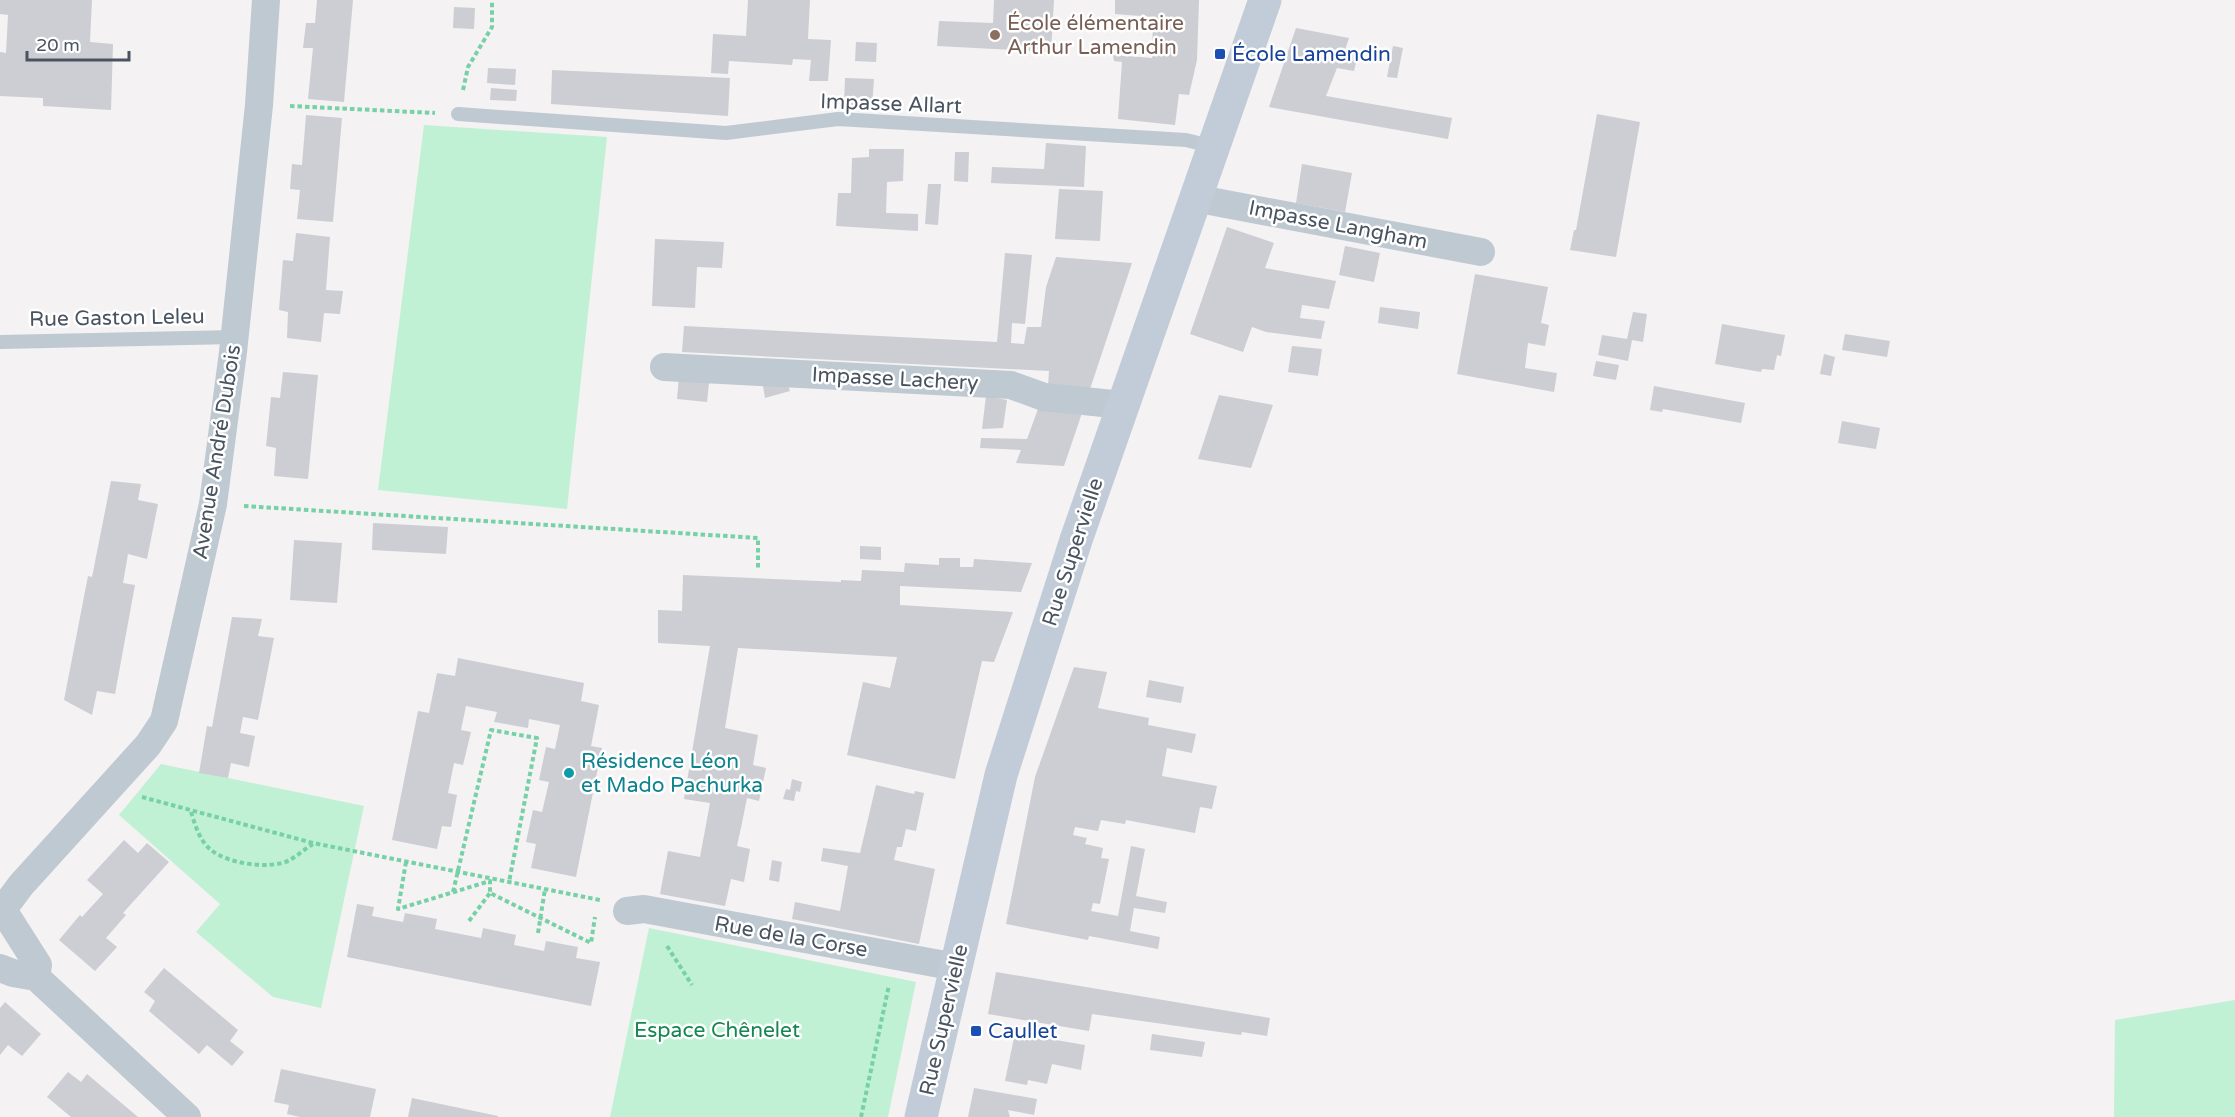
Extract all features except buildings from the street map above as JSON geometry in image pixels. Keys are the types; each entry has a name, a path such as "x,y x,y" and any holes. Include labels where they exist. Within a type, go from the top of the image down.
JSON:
{"main road":[{"name":"Rue Supervielle","path":"921,1117 1001,775 1076,540 1265,0"}],"street":[{"name":"Avenue André Dubois","path":"2,912 21,885 148,745 164,721 213,504 259,105 266,0"},
{"name":"Impasse Langham","path":"1194,198 1481,252"},
{"name":"Impasse Lachery","path":"664,367 1011,385 1044,398 1123,405"},
{"name":"Rue de la Corse","path":"635,910 956,967"},
{"path":"2,912 38,965 36,976"},
{"path":"0,968 13,973 36,976 188,1117"}],"lane":[{"name":"Impasse Allart","path":"458,114 726,133 838,119 1186,140 1214,147"},
{"name":"Rue Gaston Leleu","path":"0,342 234,337"}],"path":[{"path":"259,105 458,114 468,67 492,27 492,0"},
{"path":"213,504 758,538 758,568"},
{"path":"453,892 491,730 537,738 509,882"},
{"path":"109,787 314,843 598,900 635,910"},
{"path":"191,811 198,832 210,849 229,859 262,866 288,861 314,843"},
{"path":"406,862 398,909 490,881 490,893 469,921"},
{"path":"538,933 545,889"},
{"path":"490,893 591,943 598,900"},
{"path":"861,1117 896,955"}],"green space":[{"path":"424,125 607,137 567,509 378,490"},
{"path":"161,764 364,806 321,1008 273,997 196,932 220,904 119,815"},
{"name":"Espace Chênelet","path":"649,928 916,982 888,1117 610,1117"},
{"path":"2235,1000 2235,1117 2114,1117 2115,1020"}],"place":[{"name":"École élémentaire Arthur Lamendin","path":"995,35"},
{"name":"École Lamendin","path":"1220,54"},
{"name":"Résidence Léon et Mado Pachurka","path":"569,773"},
{"name":"Caullet","path":"976,1031"}]}
